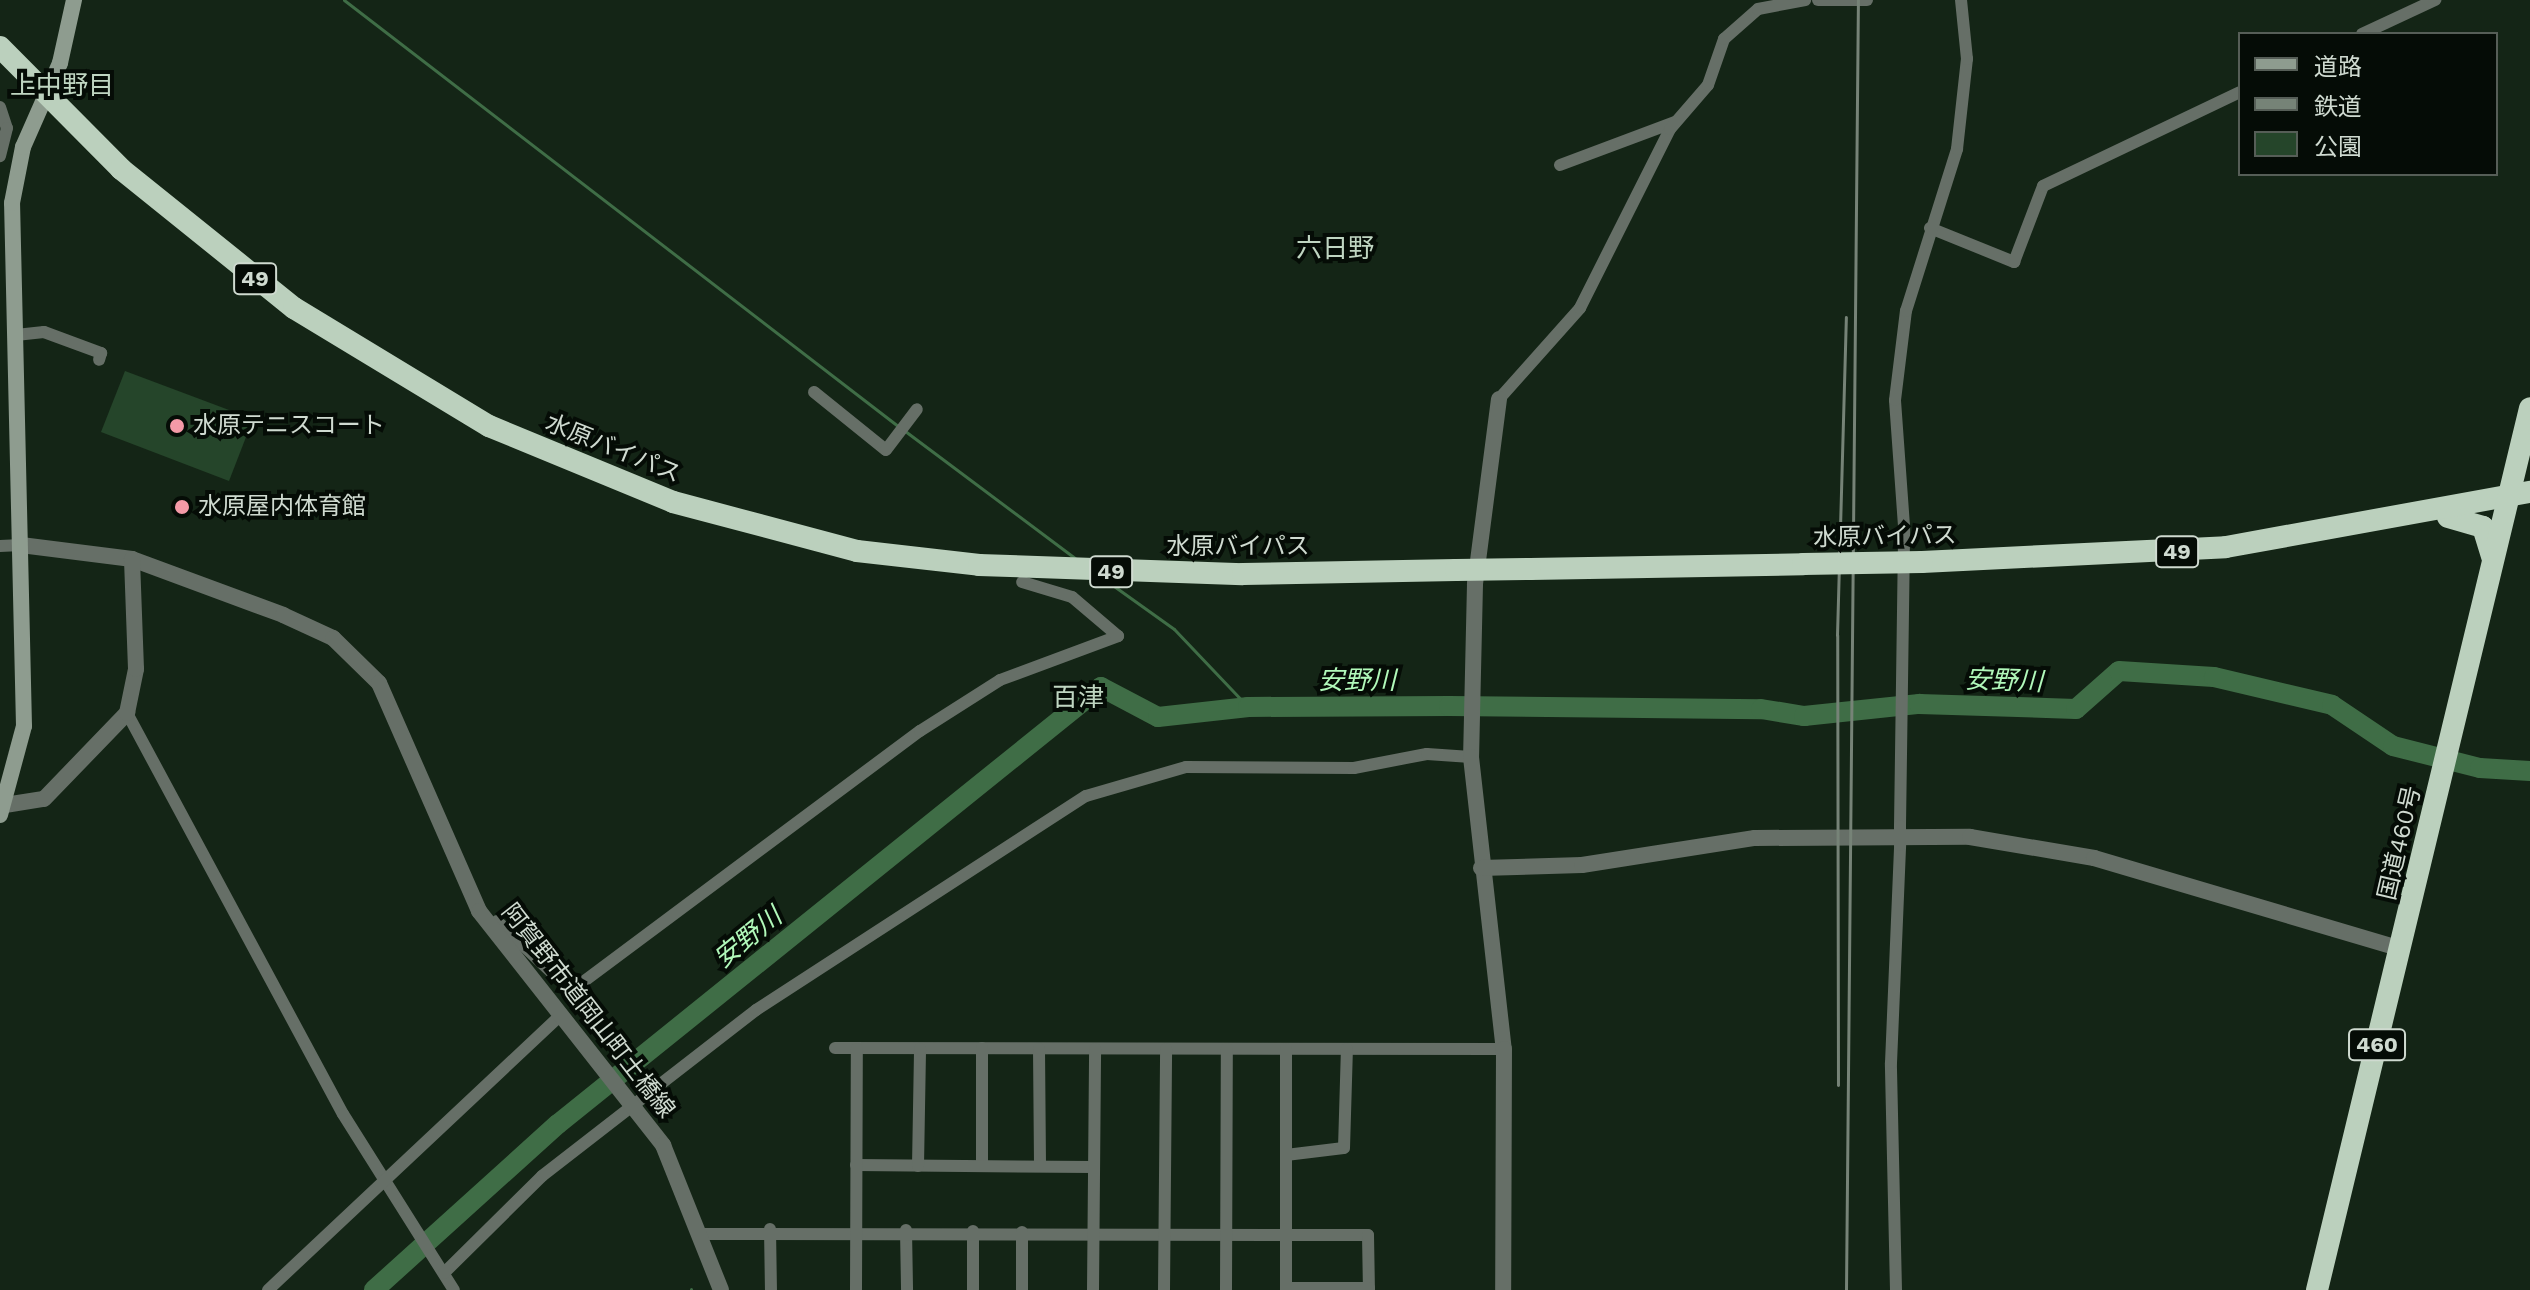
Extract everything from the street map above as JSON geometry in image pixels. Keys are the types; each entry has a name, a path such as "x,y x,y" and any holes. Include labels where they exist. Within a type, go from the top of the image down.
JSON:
{"highway":[{"name":"水原バイパス","path":"0,47 46,98 236,266 354,348 489,426 730,522 857,551 979,565 1243,574 1922,562 2154,554 2430,515 2519,495"},
{"name":"国道460号","path":"2317,1290 2402,949 2493,562 2519,495 2523,436 2530,408"},
{"path":"2523,436 2530,465"},
{"path":"2430,515 2478,522 2493,562"}],"main road":[{"path":"2,810 24,726 16,335 5,283 6,201 23,147 46,98 74,0"}],"street":[{"path":"1503,1290 1504,1049 1481,868 1472,750 1473,632 1498,404 1580,308 1675,122 1708,85 1738,21 1758,9 1805,0"},
{"path":"1818,0 1867,0"},
{"path":"1896,1290 1891,1063 1900,845 1903,642 1895,400 1906,311 1957,149 1967,59 1961,0"},
{"path":"2366,32 2435,0"},
{"path":"1930,228 2014,262 2043,186 2238,93"},
{"path":"0,107 7,128 0,156"},
{"path":"1560,165 1675,122"},
{"path":"16,335 44,332 101,353 99,360"},
{"path":"814,392 886,450 917,409"},
{"path":"0,546 21,545"},
{"name":"阿賀野市道岡山町土橋線","path":"21,545 132,559 333,638 379,683 479,911 663,1145 721,1290"},
{"path":"2,810 44,799 127,713 136,669 132,559"},
{"path":"497,921 561,983 583,982 920,731 1000,680 1118,636 1072,597 1022,582"},
{"path":"127,713 385,1183 454,1290"},
{"path":"442,1270 628,1099 756,1010 1086,796 1186,767 1354,768 1427,754 1472,750"},
{"path":"1481,868 1582,865 1755,838 1970,837 2094,858 2402,949"},
{"path":"268,1290 564,1021"},
{"path":"835,1048 1504,1049"},
{"path":"982,1048 982,1166"},
{"path":"856,1290 857,1049"},
{"path":"918,1166 920,1049"},
{"path":"1039,1049 1040,1166"},
{"path":"1093,1290 1095,1049"},
{"path":"1164,1290 1166,1049"},
{"path":"1226,1290 1227,1049"},
{"path":"700,1234 770,1229 1022,1232 1094,1232 1226,1234 1286,1234 1368,1235 1369,1289 1286,1289 1286,1234 1286,1155 1286,1049"},
{"path":"1286,1155 1344,1148 1347,1049"},
{"path":"856,1165 1094,1167"},
{"path":"770,1229 771,1290"},
{"path":"906,1230 907,1290"},
{"path":"973,1231 973,1290"},
{"path":"1022,1232 1022,1290"}],"green space":[{"name":"水原テニスコート","path":"125,371 253,419 229,481 101,432"}],"waterway":[{"path":"344,0 899,427"},
{"path":"905,431 1075,558"},
{"path":"1104,579 1174,629 1248,707"},
{"name":"安野川","path":"374,1290 558,1124 1101,687 1158,717 1248,707 1449,706 1761,709 1804,716 1919,704 2076,709 2119,671 2214,677 2332,705 2393,746 2480,768 2530,771"}],"railway":[{"path":"1846,1290 1858,0"},
{"path":"1838,1085 1837,635 1846,317"}],"place":[{"name":"水原テニスコート","path":"177,426"},
{"name":"水原屋内体育館","path":"182,507"}],"district":[{"name":"上中野目","path":"62,86"},
{"name":"六日野","path":"1335,249"},
{"name":"百津","path":"1078,698"}]}
